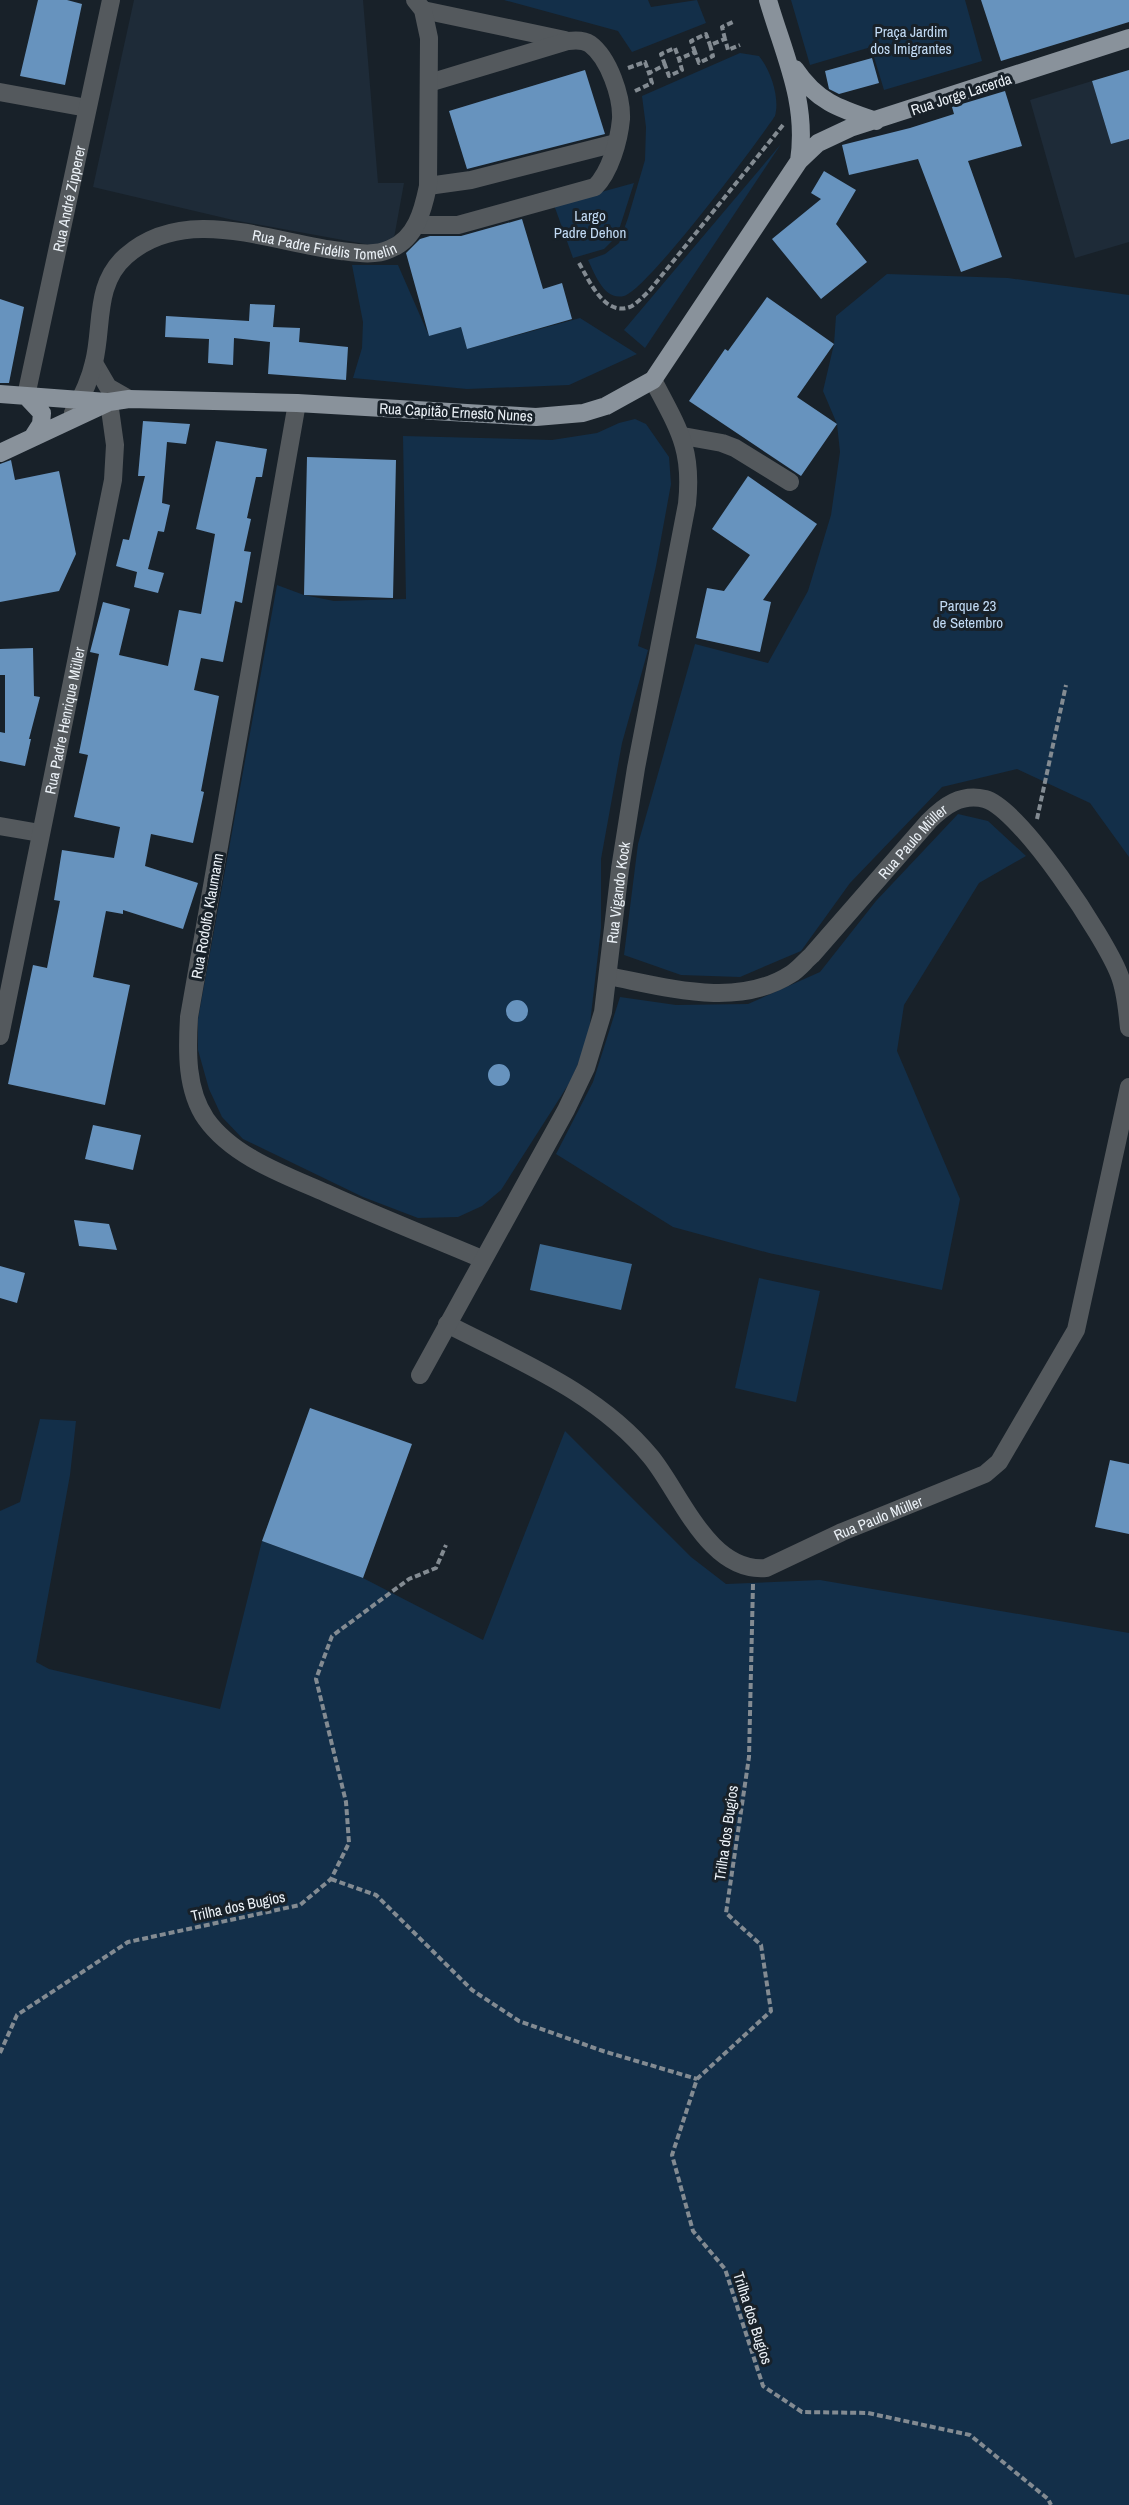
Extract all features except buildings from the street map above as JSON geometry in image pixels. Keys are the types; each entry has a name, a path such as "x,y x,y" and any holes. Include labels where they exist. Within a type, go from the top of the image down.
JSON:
{"main road":[{"path":"768,0 788,59 801,117 803,136 799,161"},
{"name":"Rua Jorge Lacerda","path":"799,161 818,143 833,134 876,122 1129,38"},
{"path":"788,59 806,86 824,101 876,122"},
{"name":"Rua Capitão Ernesto Nunes","path":"0,453 109,402 129,399 297,403 510,416 560,416 583,413 606,406 653,380 799,161"},
{"path":"0,394 109,402"},
{"path":"26,396 42,413 41,424 32,438"}],"street":[{"name":"Rua André Zipperer","path":"26,396 111,0"},
{"path":"417,225 458,225 595,187 604,177 616,143 621,119 619,99 611,74 590,44 419,5"},
{"name":"Rua Padre Fidélis Tomelin","path":"68,423 80,401 94,363 100,326 100,302 112,273 124,258 140,245 162,235 188,230 214,230 332,250 377,253 392,249 417,225 428,186 429,83 429,38 419,5"},
{"path":"429,83 568,40"},
{"path":"0,92 87,108"},
{"path":"428,186 471,180 616,143"},
{"path":"94,363 108,387 129,399"},
{"name":"Rua Vigando Kock","path":"420,1376 482,1258 566,1110 586,1068 603,1012 620,869 636,768 690,480 689,459 683,436 653,380"},
{"name":"Rua Padre Henrique Müller","path":"0,1036 113,480 115,445 109,402"},
{"name":"Rua Rodolfo Klaumann","path":"297,403 189,1017 187,1043 189,1073 195,1096 205,1118 222,1138 250,1157 361,1209 482,1258"},
{"path":"683,436 722,443 735,448 790,482"},
{"name":"Rua Paulo Müller","path":"609,975 702,993 752,990 792,974 812,955 929,821 947,804 964,799 984,799 997,805 1032,840 1089,917 1120,976 1129,1028"},
{"path":"0,826 40,833"},
{"name":"Rua Paulo Müller","path":"754,1569 766,1568 842,1532 985,1474 993,1468 1008,1449 1076,1330 1129,1087"},
{"path":"447,1324 559,1382 604,1411 651,1456 690,1515 717,1550 728,1559 754,1569"}],"path":[{"path":"733,22 722,27 728,50 740,45"},
{"path":"706,34 710,45 713,56 699,63 691,41 706,34"},
{"path":"710,45 725,39"},
{"path":"675,48 679,59 682,70 669,76 661,54 675,48"},
{"path":"679,59 695,52"},
{"path":"611,74 645,62 649,72 652,83 619,99"},
{"path":"649,72 665,65"},
{"path":"579,262 606,304 618,308 631,306 650,290 779,128 786,123"},
{"path":"1032,840 1066,685"},
{"name":"Trilha dos Bugios","path":"0,2053 17,2015 128,1942 300,1905 331,1879 349,1843 346,1802 316,1680 332,1636 409,1579 436,1568 446,1545"},
{"name":"Trilha dos Bugios","path":"754,1569 749,1757 726,1913 761,1945 771,2011 697,2079 672,2155 693,2231 725,2269 763,2386 802,2412 868,2413 970,2435 1048,2499 1051,2505"},
{"path":"331,1879 376,1895 472,1990 519,2021 603,2051 697,2079"}],"shaded area":[{"path":"134,0 363,0 378,183 404,183 392,249 233,220 93,187"},
{"path":"1092,81 1111,144 1129,139 1129,242 1075,258 1030,100"},
{"path":"540,1244 632,1264 621,1310 530,1290"}],"green space":[{"path":"504,0 648,0 651,7 697,0 706,23 632,52 618,31"},
{"name":"Praça Jardim dos Imigrantes","path":"791,0 965,0 982,61 884,90 871,47 810,65"},
{"path":"740,53 759,56 767,69 775,93 775,116 701,214 655,269 636,288 624,296 611,294 601,285 588,260 605,254 619,243 628,218 645,160 646,127 642,96"},
{"path":"781,144 645,348 624,330"},
{"name":"Largo Padre Dehon","path":"634,183 617,236 604,249 573,258 554,205"},
{"path":"352,265 398,265 429,336 461,327 467,349 580,318 637,354 569,385 467,389 353,378 362,348 363,322"},
{"name":"Parque 23 de Setembro","path":"887,274 1008,278 1129,295 1129,857 1090,803 1017,769 942,787 850,883 801,951 740,977 681,975 624,955 638,844 695,644 768,663 808,591 831,515 840,452 837,424 823,391 834,344 836,316"},
{"path":"635,419 646,424 669,457 671,484 638,646 648,650 622,743 601,859 601,928 588,1041 570,1082 501,1190 482,1206 458,1217 418,1218 363,1197 243,1139 222,1117 209,1089 198,1050 198,1019 277,585 304,595 334,601 406,599 403,436 552,440 597,433"},
{"path":"958,814 988,821 1026,856 979,883 904,1005 897,1051 960,1199 942,1290 769,1253 673,1227 556,1154 593,1082 620,997 676,1005 748,1004 820,972 876,901"},
{"path":"759,1278 820,1291 796,1402 735,1388"},
{"path":"40,1419 76,1421 70,1475 36,1662 49,1669 220,1709 262,1541 363,1578 483,1640 565,1431 691,1557 726,1584 820,1580 1129,1633 1129,2505 0,2505 0,1511 20,1502"}]}
